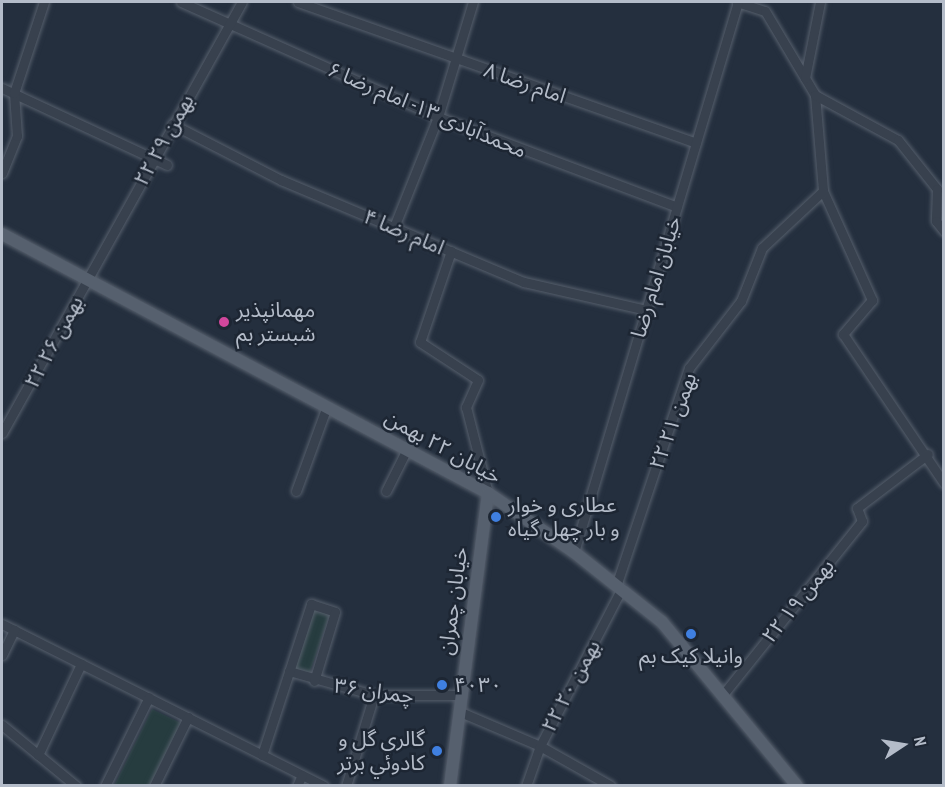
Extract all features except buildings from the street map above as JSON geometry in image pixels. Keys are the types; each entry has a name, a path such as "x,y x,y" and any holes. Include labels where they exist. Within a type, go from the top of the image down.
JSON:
{"main road":[{"name":"خیابان ۲۲ بهمن","path":"2,234 488,493 574,552 620,585 662,622 725,692 796,786"},
{"name":"خیابان چمران","path":"450,786 488,493"}],"street":[{"path":"2,173 17,136 14,93 44,2"},
{"name":"محمدآبادی ۱۳- امام رضا ۶","path":"182,2 438,117 677,207"},
{"name":"۲۲ بهمن ۲۹","path":"88,280 172,124 242,2"},
{"name":"امام رضا ۸","path":"298,2 696,143"},
{"path":"394,227 438,117 473,2"},
{"path":"738,2 765,11 815,95 822,191 872,300 843,334 928,454 944,483"},
{"name":"خیابان امام رضا","path":"574,552 738,2"},
{"path":"805,78 820,2"},
{"path":"2,87 167,165"},
{"path":"815,95 898,140 937,189 936,221 944,231"},
{"name":"امام رضا ۴","path":"172,124 281,180 524,282 646,310"},
{"name":"۲۲ بهمن ۲۱","path":"620,585 689,368 741,302 762,248 822,191"},
{"path":"451,251 420,342 478,380 466,407 488,493"},
{"name":"۲۲ بهمن ۲۶","path":"2,434 88,280"},
{"path":"296,491 327,406"},
{"path":"386,491 407,449"},
{"name":"۲۲ بهمن ۱۹","path":"725,692 862,521 857,508 928,454"},
{"name":"۲۲ بهمن ۲۰","path":"526,786 540,746 620,585"},
{"path":"262,754 311,604 334,612 314,681"},
{"path":"2,624 324,786"},
{"path":"2,656 14,630"},
{"path":"38,754 81,664"},
{"name":"چمران ۳۶","path":"289,671 314,681 374,695 460,695"},
{"path":"346,786 374,695"},
{"path":"105,786 148,697"},
{"path":"458,711 540,746 611,786"},
{"path":"154,786 188,717"},
{"path":"2,725 76,786"},
{"path":"297,786 302,775"}],"green space":[{"path":"313,608 330,614 310,673 292,668"},
{"path":"152,709 181,723 150,785 114,786"}],"place":[{"name":"مهمانپذیر شبستر بم","path":"224,322"},
{"name":"عطاری و خوار و بار چهل گیاه","path":"496,517"},
{"name":"وانیلا کیک بم","path":"691,634"},
{"name":"۴۰۳۰","path":"442,685"},
{"name":"گالري گل و كادوئي برتر","path":"437,751"}]}
